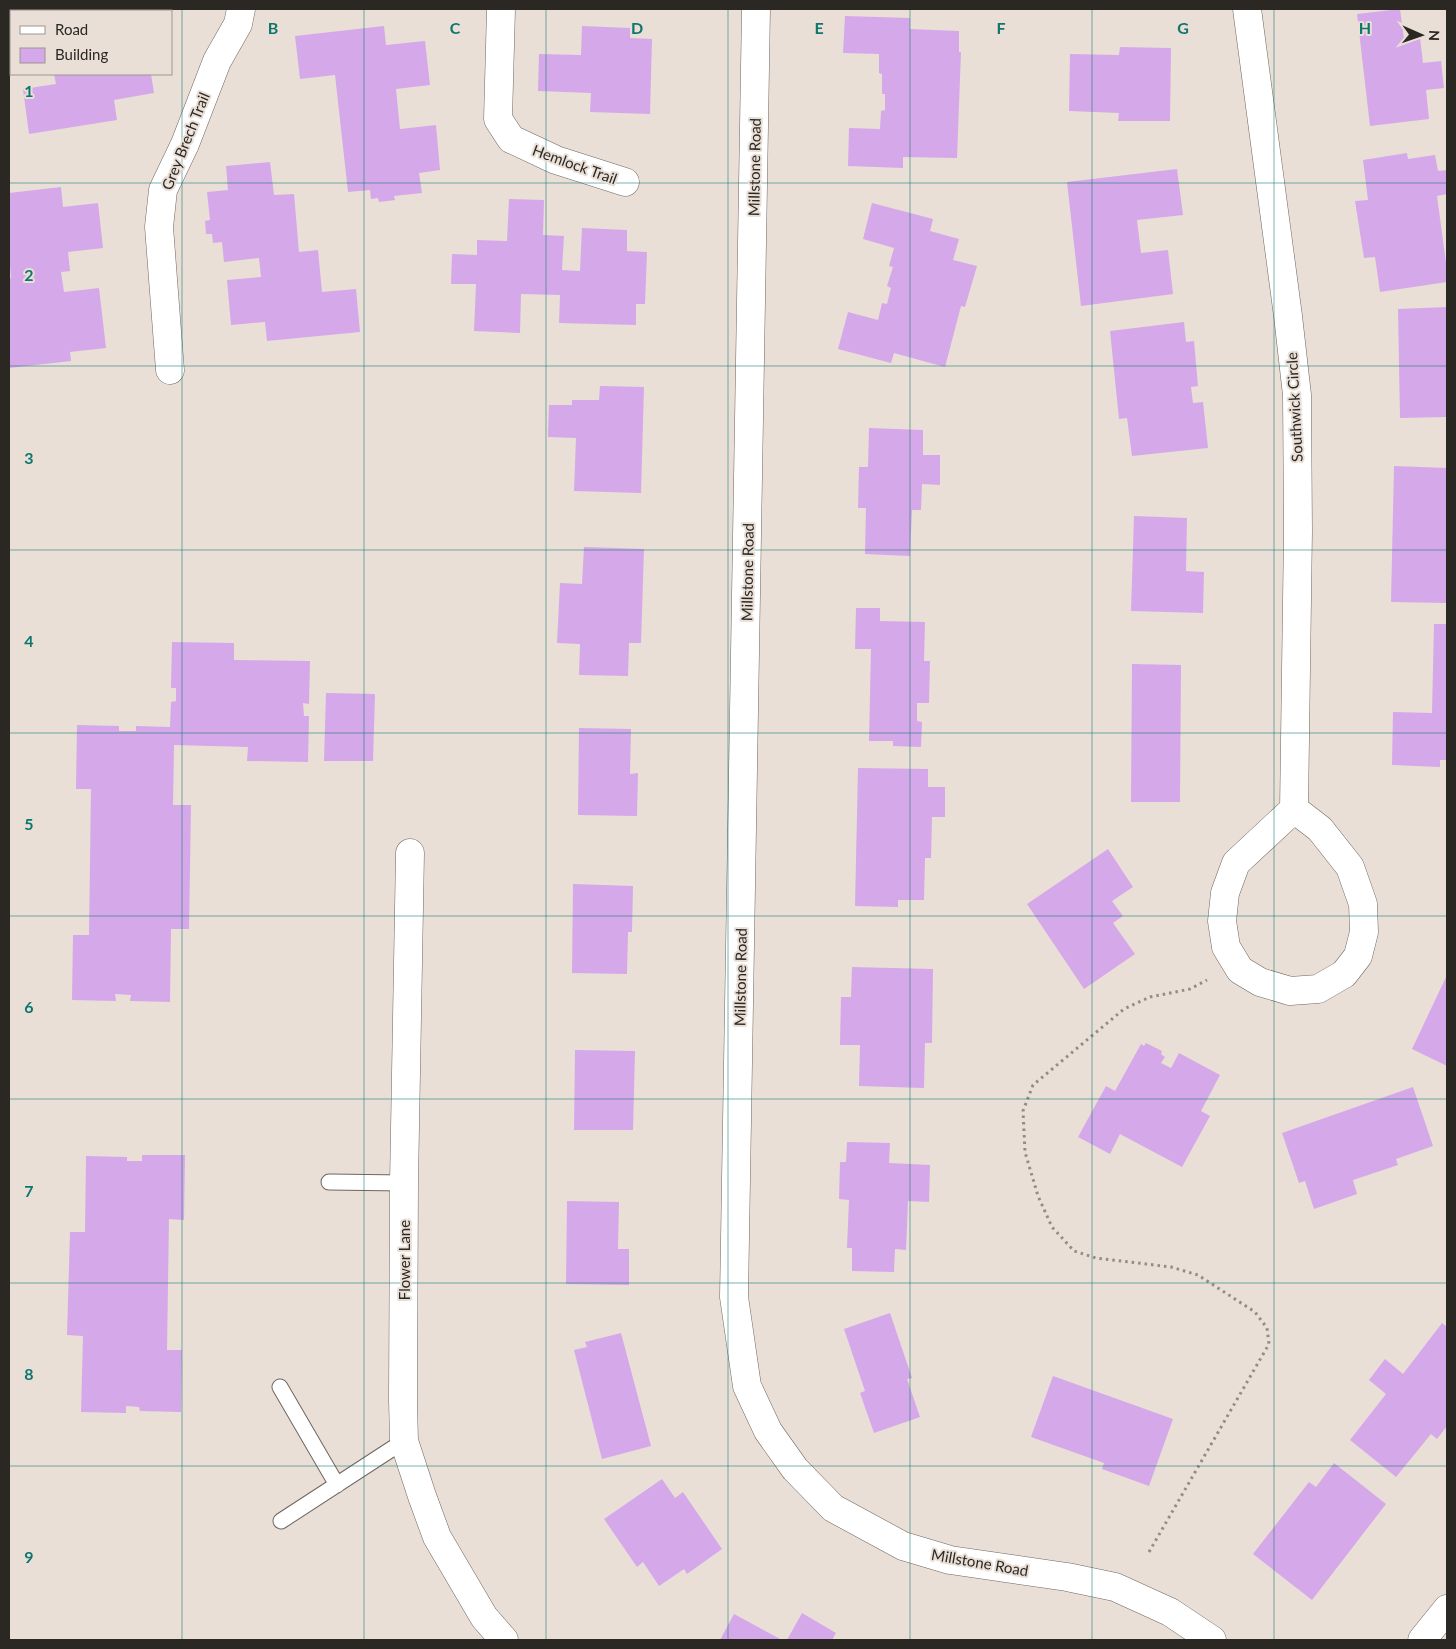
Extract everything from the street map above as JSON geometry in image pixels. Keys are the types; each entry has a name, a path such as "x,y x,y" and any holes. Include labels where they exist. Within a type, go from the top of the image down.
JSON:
{"street":[{"name":"Grey Brech Trail","path":"170,370 159,227 163,190 185,144 217,61 238,24 241,9"},
{"name":"Hemlock Trail","path":"501,9 498,119 511,139 556,160 625,182"},
{"name":"Millstone Road","path":"756,9 734,1296 747,1386 768,1431 795,1469 833,1508 903,1546 950,1560 1067,1576 1115,1587 1170,1612 1212,1640"},
{"name":"Southwick Circle","path":"1247,9 1288,316 1296,395 1298,530 1294,809"},
{"path":"1294,809 1320,829 1350,867 1363,904 1364,932 1358,956 1344,974 1318,989 1290,992 1260,982 1240,970 1232,958 1226,947 1222,921 1225,893 1236,863 1294,809"},
{"name":"Flower Lane","path":"410,853 404,1183 404,1441 437,1537 484,1617 504,1640"},
{"path":"1422,1640 1447,1609"}],"lane":[{"path":"329,1182 404,1183"},
{"path":"280,1387 337,1484"},
{"path":"281,1521 404,1441"}],"path":[{"path":"1149,1552 1269,1344 1266,1328 1256,1312 1198,1274 1171,1267 1096,1258 1074,1251 1052,1227 1038,1196 1025,1152 1023,1111 1033,1085 1124,1009 1150,996 1190,989 1207,981 1232,958"}],"building":[{"path":"1400,9 1404,39 1420,38 1423,63 1441,61 1444,88 1426,90 1429,119 1370,126 1357,14"},
{"path":"845,16 910,18 910,29 959,31 959,52 961,52 957,158 903,157 903,168 848,166 849,128 880,129 881,111 885,110 885,94 882,94 879,54 843,53"},
{"path":"384,26 386,45 425,41 430,85 396,89 400,129 436,125 440,170 419,173 422,193 394,196 395,200 379,202 378,198 371,199 370,190 348,192 335,75 300,79 295,36"},
{"path":"582,26 630,28 630,38 652,39 650,114 590,112 591,93 538,91 539,54 581,55"},
{"path":"1120,47 1171,48 1170,121 1118,121 1119,113 1069,111 1070,54 1119,55"},
{"path":"54,75 151,75 154,93 114,100 117,120 29,134 23,89 56,84"},
{"path":"1407,153 1408,159 1435,155 1438,171 1447,170 1447,194 1437,196 1447,282 1380,292 1375,257 1364,258 1355,201 1368,200 1363,160"},
{"path":"270,162 274,195 294,194 299,252 318,250 322,292 356,289 360,332 267,341 265,322 231,325 227,280 261,277 259,258 224,262 222,242 213,243 212,234 206,234 205,221 210,220 207,192 228,190 226,166"},
{"path":"1177,169 1183,215 1137,220 1141,253 1168,250 1173,294 1081,306 1067,182"},
{"path":"61,187 63,207 98,203 103,248 68,252 70,271 61,272 64,292 99,288 106,348 70,352 71,361 9,368 9,278 11,278 9,193"},
{"path":"509,199 544,200 543,235 564,236 562,270 580,271 582,228 627,230 627,251 647,252 645,304 636,304 636,325 559,323 560,295 521,294 520,333 474,331 476,284 451,284 452,254 477,255 477,240 507,241"},
{"path":"872,203 933,219 930,231 959,239 953,260 977,266 965,307 961,306 945,367 894,353 891,363 838,349 848,312 878,320 882,303 887,304 891,288 887,286 893,267 889,266 894,248 863,239"},
{"path":"1447,307 1447,417 1400,418 1398,309"},
{"path":"1184,322 1186,342 1194,341 1198,386 1191,387 1193,403 1203,402 1208,448 1132,456 1127,418 1119,419 1110,331"},
{"path":"600,386 644,387 641,493 574,491 576,438 548,437 549,405 572,405 572,400 599,400"},
{"path":"869,428 923,430 923,455 940,455 940,485 922,484 921,510 912,510 910,556 865,554 866,508 858,508 859,467 868,467"},
{"path":"1394,466 1447,468 1447,603 1391,602"},
{"path":"1134,516 1187,518 1186,571 1204,572 1203,613 1131,611"},
{"path":"584,547 644,549 641,643 629,643 628,676 579,675 580,644 557,643 560,583 582,584"},
{"path":"856,608 880,608 880,621 925,622 924,661 930,661 929,703 917,703 917,721 922,722 921,747 893,746 893,741 869,741 871,649 855,649"},
{"path":"1434,624 1447,624 1447,760 1440,760 1440,767 1392,765 1393,712 1432,713"},
{"path":"172,642 234,643 234,660 310,661 309,704 303,703 304,716 309,716 308,762 247,761 248,747 174,745 173,805 191,805 189,929 171,929 170,1002 130,1001 131,995 115,994 116,1001 72,1000 73,935 89,935 91,789 76,789 77,725 119,726 119,731 136,731 136,726 170,727 171,702 176,701 176,688 171,688"},
{"path":"1132,664 1181,665 1180,802 1131,802"},
{"path":"326,693 375,694 373,761 324,761"},
{"path":"579,728 631,729 630,774 638,773 637,816 578,815"},
{"path":"858,768 928,769 928,787 945,787 945,817 932,817 931,858 925,858 924,900 898,900 898,907 855,906"},
{"path":"1108,849 1133,887 1112,901 1123,916 1113,923 1135,954 1084,989 1027,904"},
{"path":"573,884 633,886 632,932 628,932 627,974 572,973"},
{"path":"852,967 933,969 932,1043 925,1043 924,1088 859,1086 860,1045 840,1045 841,997 851,997"},
{"path":"1447,975 1447,1066 1412,1049"},
{"path":"1146,1043 1162,1051 1161,1054 1165,1057 1161,1063 1171,1068 1179,1053 1220,1075 1201,1111 1210,1116 1182,1167 1120,1134 1110,1154 1078,1137 1106,1086 1115,1091 1141,1044 1144,1046"},
{"path":"575,1050 635,1051 633,1130 574,1130"},
{"path":"1413,1087 1433,1146 1396,1159 1398,1165 1353,1180 1357,1194 1314,1209 1305,1181 1299,1183 1282,1133"},
{"path":"847,1142 890,1143 889,1163 930,1165 929,1202 908,1201 906,1250 895,1249 894,1272 852,1271 852,1248 847,1248 849,1200 839,1199 840,1162 846,1162"},
{"path":"142,1155 185,1155 184,1220 169,1219 167,1350 182,1350 181,1412 140,1411 139,1407 126,1406 126,1413 81,1412 83,1336 67,1335 70,1232 85,1232 86,1156 127,1157 127,1161 142,1161"},
{"path":"567,1201 619,1202 618,1249 629,1249 629,1285 566,1284"},
{"path":"890,1313 912,1378 907,1379 920,1417 874,1433 860,1393 865,1391 844,1329"},
{"path":"1442,1323 1447,1327 1447,1426 1437,1439 1431,1434 1396,1477 1350,1440 1386,1394 1369,1380 1385,1359 1403,1374"},
{"path":"621,1333 651,1446 602,1459 574,1350 587,1347 585,1342"},
{"path":"1053,1376 1173,1419 1149,1486 1102,1469 1104,1463 1031,1437"},
{"path":"1334,1463 1386,1504 1312,1600 1253,1554 1309,1482 1316,1487"},
{"path":"662,1479 675,1498 683,1492 722,1549 687,1574 684,1569 659,1586 643,1562 637,1567 604,1519"},
{"path":"802,1613 836,1633 832,1640 787,1640"},
{"path":"734,1614 782,1640 720,1640"}]}
